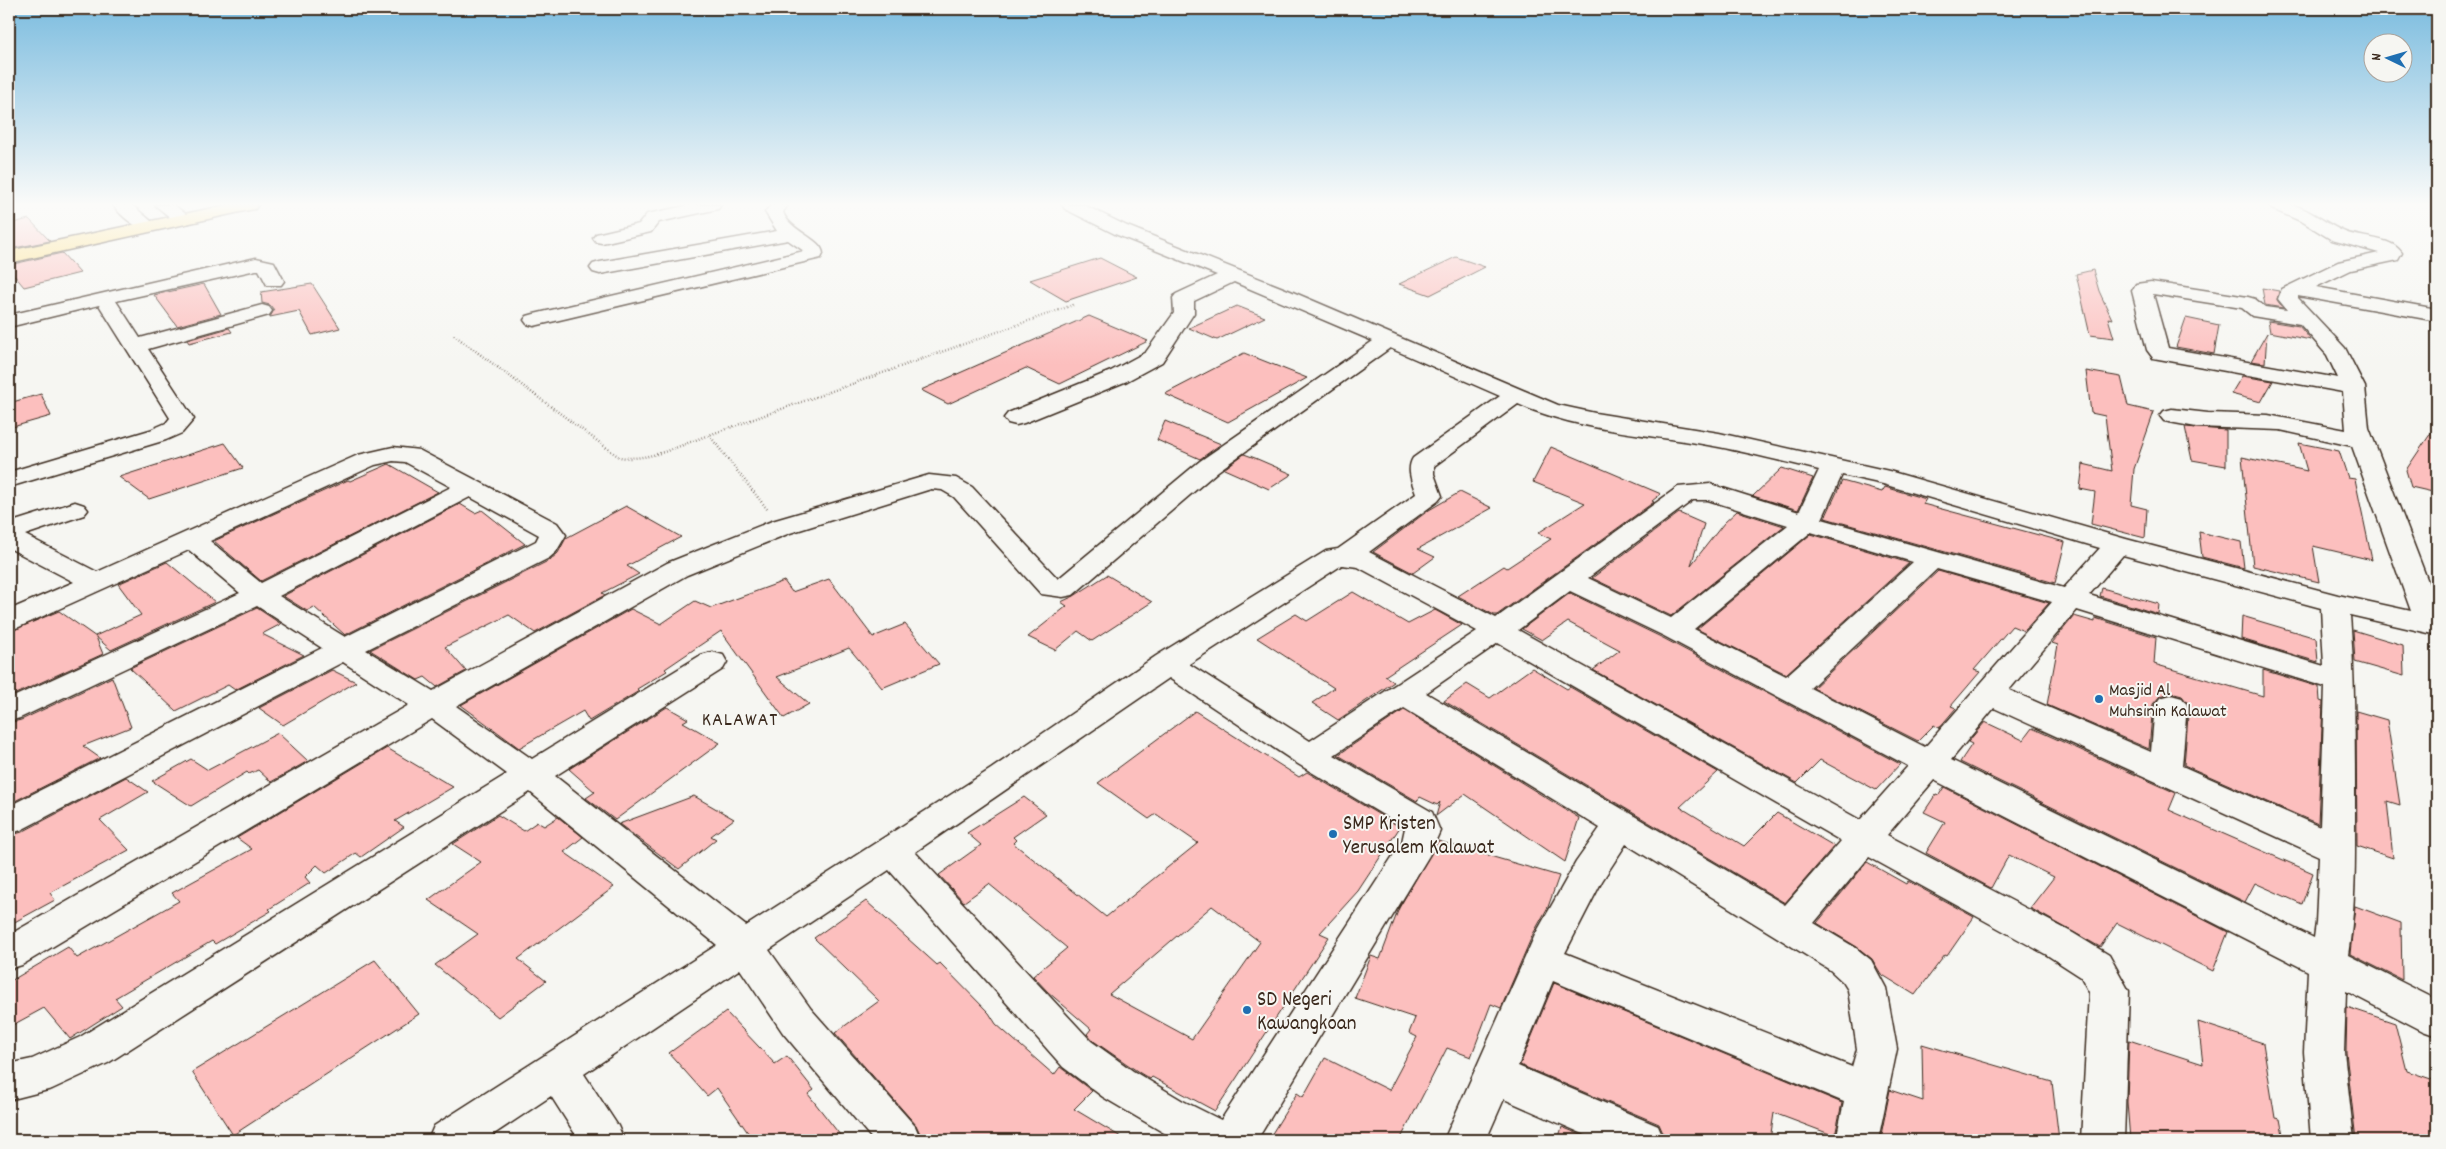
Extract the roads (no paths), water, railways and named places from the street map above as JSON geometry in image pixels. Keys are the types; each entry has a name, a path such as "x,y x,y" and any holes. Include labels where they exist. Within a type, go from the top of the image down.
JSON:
{"street":[{"path":"600,268 653,259"},
{"path":"534,320 794,259"},
{"path":"1190,259 1551,410 1595,420 1719,440 1834,465 1954,496 2117,545 2335,603 2434,625"},
{"path":"2379,259 2345,266 2289,293 2288,299 2337,353 2354,387 2357,428 2434,625"},
{"path":"9,321 256,264 267,266 274,281"},
{"path":"1016,418 1119,376 1154,357 1184,313 1183,298 1233,276"},
{"path":"2305,319 2259,312 2248,303 2237,301 2151,288 2143,288 2142,290 2158,350 2161,353 2354,387"},
{"path":"2297,290 2437,315"},
{"path":"9,480 158,435 178,424 182,419 104,298"},
{"path":"135,346 262,311"},
{"path":"9,954 431,706 677,569 781,527 929,482 945,482 954,485 963,492 1051,588 1063,589 1209,466 1388,340"},
{"path":"1346,556 1429,496 1422,474 1422,463 1516,395"},
{"path":"2172,416 2192,420 2269,422 2298,426 2362,441"},
{"path":"9,621 367,460 384,455 399,453 410,455 548,529 553,535 552,539 539,552 344,649 9,821"},
{"path":"1674,630 1807,523 1834,465"},
{"path":"9,711 259,595 471,487"},
{"path":"1310,756 1497,631 1687,492 1710,492 1807,523 2071,599 2340,681"},
{"path":"9,538 74,510"},
{"path":"9,538 96,582"},
{"path":"192,539 259,595 465,726 532,776 746,947 797,1021 900,1140"},
{"path":"1788,927 1863,838 1931,764 2117,545"},
{"path":"449,1140 1085,723 1167,663 1276,592 1336,557 1346,556 1368,561 1497,631 1794,797 1863,838 2060,944 2095,966 2109,991 2103,1140"},
{"path":"1790,689 1932,559"},
{"path":"1568,579 1674,630 1931,764 2328,962 2437,1019"},
{"path":"2332,1140 2324,1052 2328,962 2336,923 2340,681 2335,603"},
{"path":"9,1082 37,1076 94,1050 712,662"},
{"path":"1167,663 1310,756 1420,821 1423,831 1418,845 1233,1140"},
{"path":"1403,693 1620,826 1843,959 1857,971 1867,988 1877,1049 1866,1092 1857,1140"},
{"path":"1991,694 2337,849"},
{"path":"2165,772 2171,705"},
{"path":"1465,1140 1542,960 1588,872 1620,826"},
{"path":"892,850 1077,1054 1118,1084 1168,1115 1218,1140"},
{"path":"1542,960 1866,1092"},
{"path":"558,1070 603,1140"},
{"path":"1493,1075 1643,1140"}],"place":[{"name":"Masjid Al Muhsinin Kalawat","path":"2099,699"},
{"name":"SMP Kristen Yerusalem Kalawat","path":"1333,834"},
{"name":"SD Negeri Kawangkoan","path":"1247,1010"}],"district":[{"name":"KALAWAT","path":"740,718"}]}
